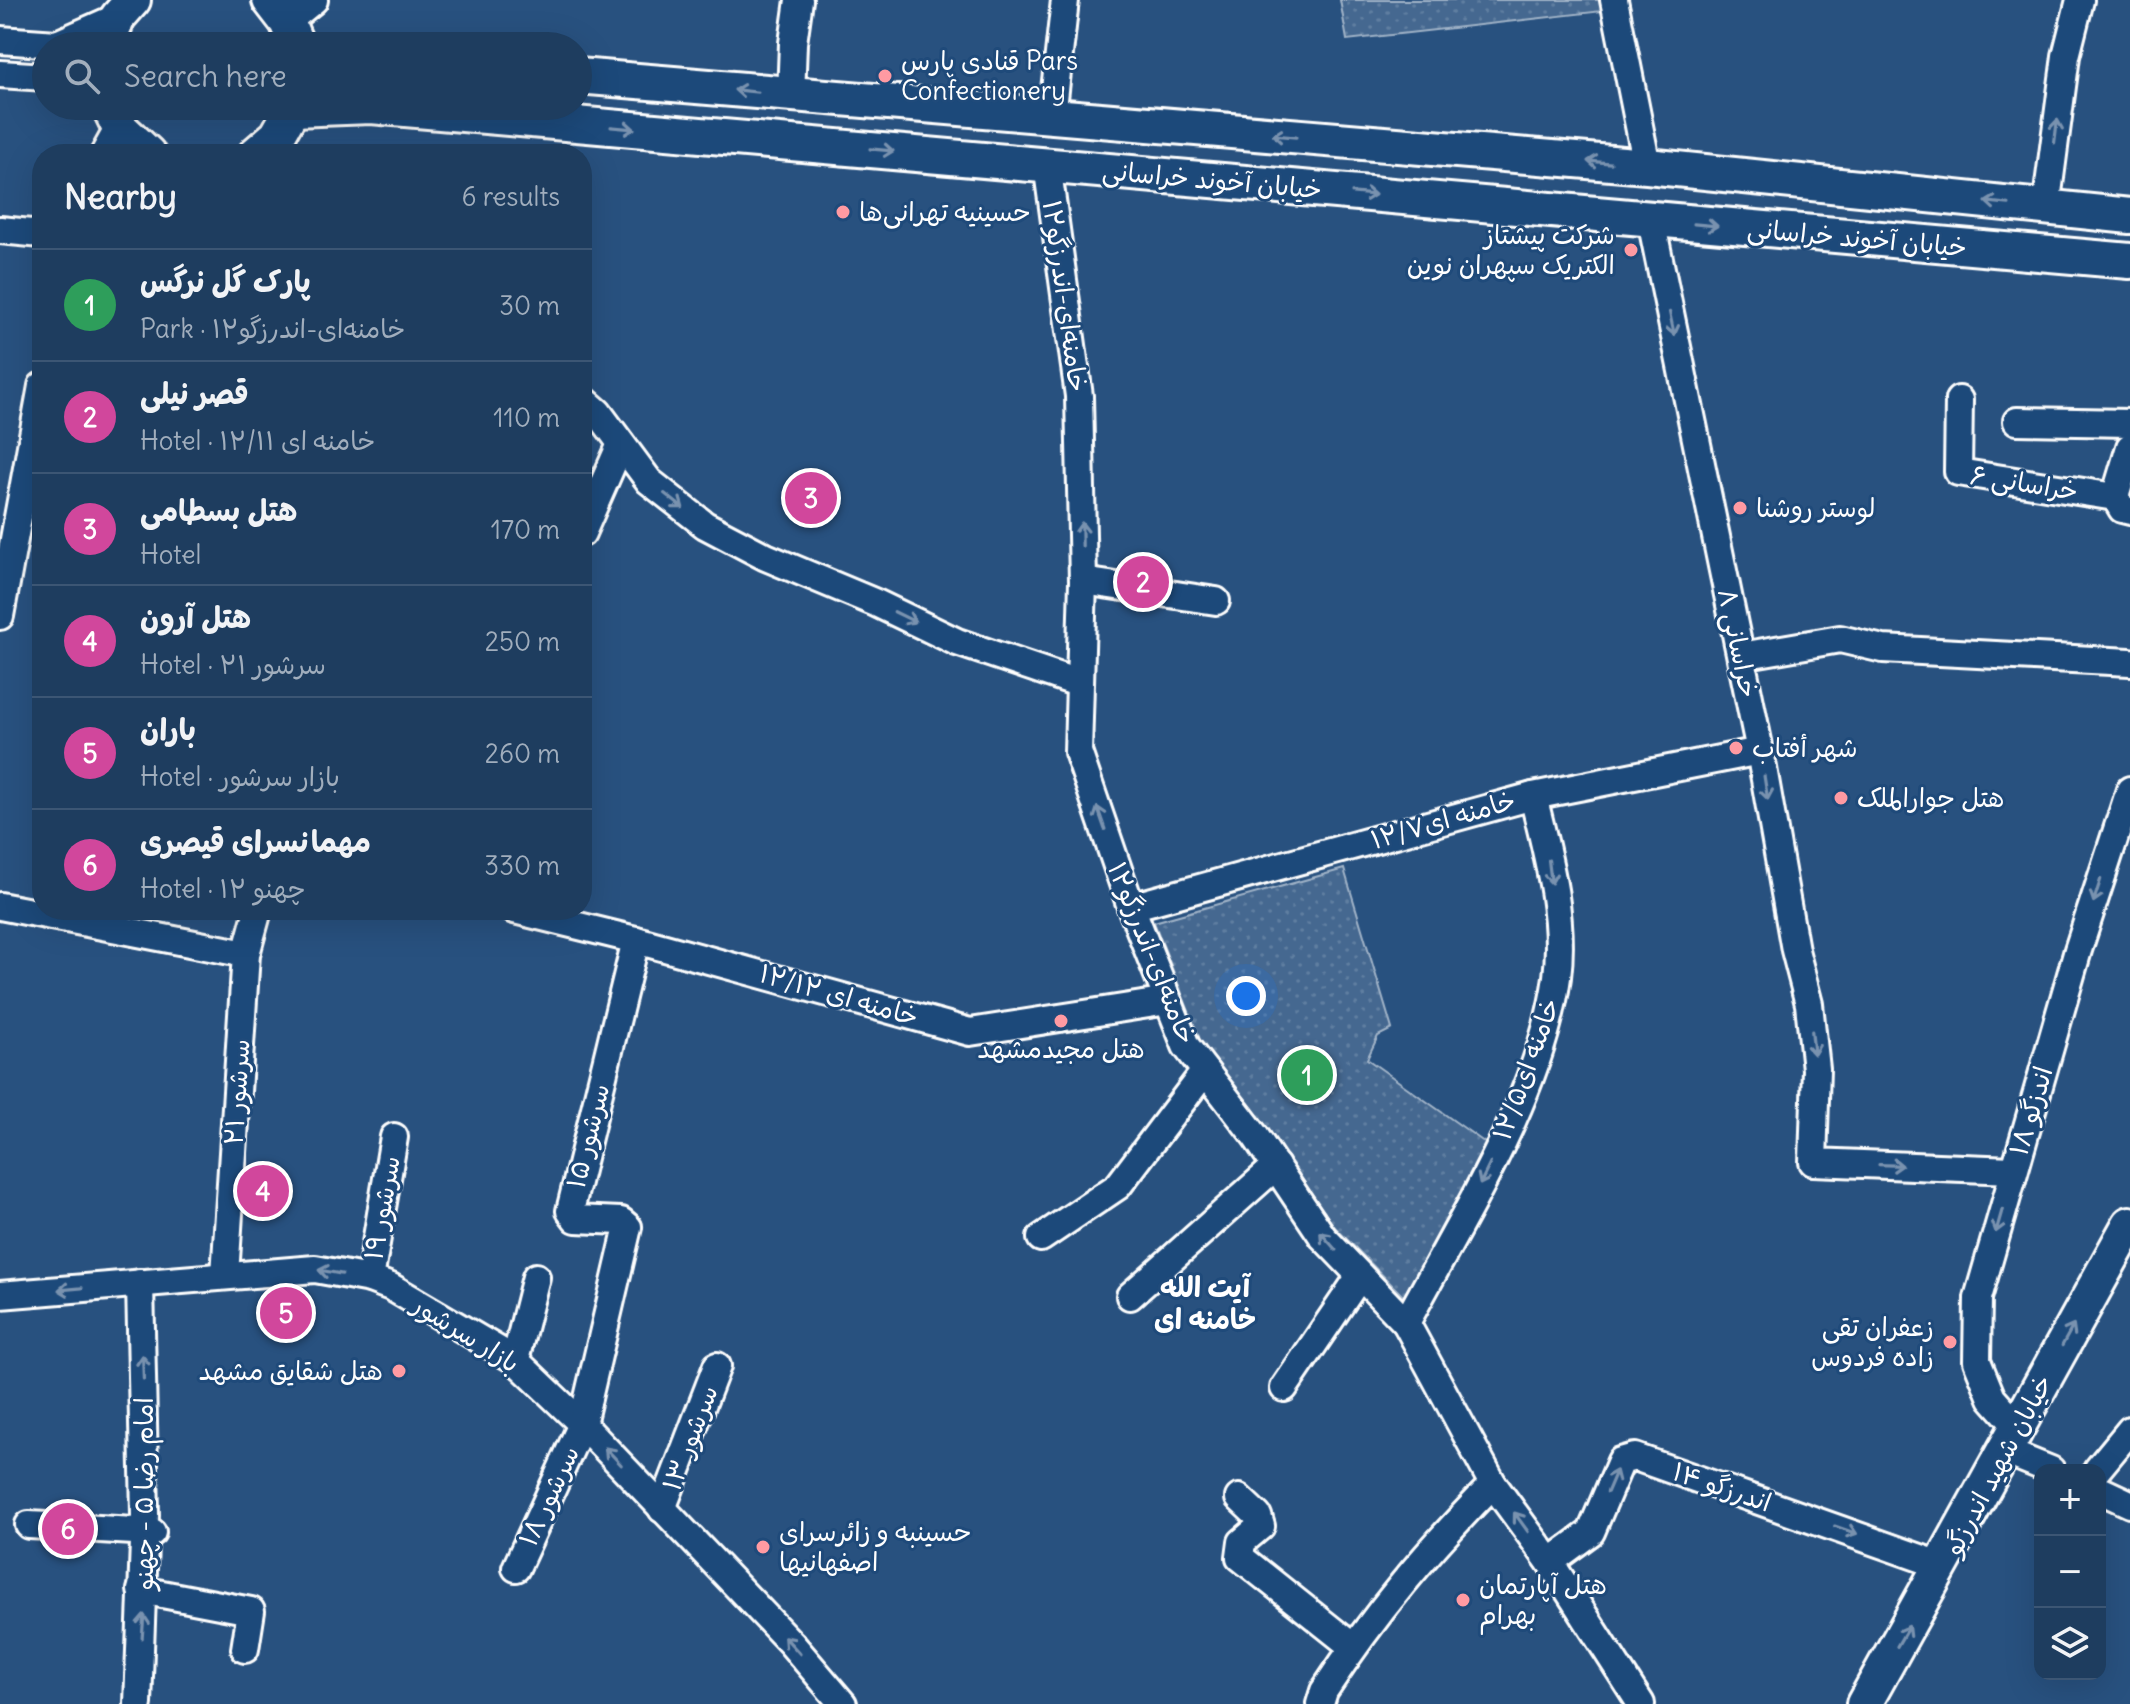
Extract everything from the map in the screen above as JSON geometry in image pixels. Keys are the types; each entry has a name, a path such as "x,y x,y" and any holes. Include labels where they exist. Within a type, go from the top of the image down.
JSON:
{"main road":[{"name":"خیابان آخوند خراسانی","path":"592,77 1647,166 2130,216"},
{"path":"268,144 287,120"},
{"name":"خیابان آخوند خراسانی","path":"534,120 2130,261"},
{"path":"111,129 133,144"},
{"name":"خیابان شهید اندرزگو","path":"1864,1704 2130,1224"}],"street":[{"path":"291,32 314,0"},
{"path":"791,96 793,43 799,0"},
{"path":"1052,117 1065,0"},
{"path":"1614,0 1647,166"},
{"path":"2046,208 2066,56 2080,0"},
{"path":"89,32 119,21"},
{"path":"0,40 32,42"},
{"path":"0,74 32,76"},
{"name":"خامنه‌ای-اندرزگو۱۲","path":"1047,164 1079,396 1083,581 1078,752 1131,907 1186,1046 1276,1166 1323,1237 1406,1323 1493,1484 1550,1562 1641,1704"},
{"name":"خراسانی ۸","path":"1651,220 1760,751 1786,907 1809,1004 1816,1069 1813,1162 2013,1170"},
{"path":"0,230 32,233"},
{"name":"خراسانی ۶","path":"1959,400 1958,472 2123,504"},
{"path":"592,407 649,481 705,525 741,545 957,642 1078,683"},
{"path":"2017,421 2130,423"},
{"path":"0,616 32,441"},
{"path":"592,510 621,444"},
{"path":"2123,504 2130,447"},
{"path":"1083,581 1216,601"},
{"path":"1741,656 1840,639 1883,649 2130,662"},
{"name":"خامنه ای۱۲/۷","path":"1131,907 1533,796 1760,751"},
{"name":"اندزگو ۱۸","path":"2010,1439 1977,1361 1978,1298 2013,1170 2130,790"},
{"name":"خامنه ای۱۲/۵","path":"1406,1323 1516,1112 1548,1021 1557,975 1557,931 1549,859 1533,796"},
{"path":"0,906 32,912"},
{"path":"72,920 246,954"},
{"name":"سرشور ۲۱","path":"225,1275 246,954 255,920"},
{"name":"خامنه ای ۱۲/۱۲","path":"555,920 970,1032 1168,1001"},
{"name":"سرشور ۱۵","path":"582,1424 628,1227 621,1221 576,1219 570,1211 636,940"},
{"path":"1041,1238 1118,1186 1205,1071"},
{"name":"سرشور ۱۹","path":"370,1279 394,1137"},
{"path":"1130,1296 1276,1166"},
{"name":"بازار سرشور","path":"0,1295 315,1269 370,1279 515,1360 582,1424 791,1643 843,1704"},
{"path":"1284,1388 1360,1276"},
{"path":"515,1360 536,1277"},
{"name":"امام رضا ۵ - چهنو","path":"138,1704 144,1604 141,1590 148,1532 140,1283"},
{"name":"سرشور ۱۳","path":"662,1509 717,1366"},
{"name":"سرشور ۱۸","path":"516,1568 582,1424"},
{"path":"2102,1464 2130,1430"},
{"path":"2010,1439 2043,1464"},
{"name":"اندرزگو ۱۴","path":"1550,1562 1591,1532 1621,1461 1635,1457 1943,1566"},
{"path":"1320,1704 1324,1691 1353,1647 1425,1554 1493,1484"},
{"path":"2106,1493 2130,1504"},
{"path":"1239,1498 1258,1516 1261,1526 1242,1542 1240,1557 1353,1647"},
{"path":"29,1525 148,1532"},
{"path":"141,1590 251,1611 245,1649"}],"shaded area":[{"path":"1340,0 1610,0 1612,10 1347,40"},
{"path":"1344,869 1392,1029 1378,1036 1367,1059 1488,1145 1408,1301 1334,1226 1201,1042 1154,922"}],"place":[{"name":"قنادی پارس Pars Confectionery","path":"885,76"},
{"name":"حسینیه تهرانی‌ها","path":"843,212"},
{"name":"شرکت پیشتاز الکتریک سپهران نوین","path":"1631,250"},
{"name":"هتل بسطامی","path":"811,498"},
{"name":"لوستر روشنا","path":"1740,508"},
{"name":"قصر نیلی","path":"1143,582"},
{"name":"شهر أفتاب","path":"1736,748"},
{"name":"هتل جوارالملک","path":"1841,798"},
{"name":"هتل مجيدمشهد","path":"1061,1021"},
{"name":"پارک گل نرگس","path":"1307,1075"},
{"name":"هتل آرون","path":"263,1191"},
{"name":"باران","path":"286,1313"},
{"name":"زعفران تقی زاده فردوس","path":"1950,1342"},
{"name":"هتل شقایق مشهد","path":"399,1371"},
{"name":"مهمانسرای قیصری","path":"68,1529"},
{"name":"حسینبه و زائرسرای اصفهانیها","path":"763,1547"},
{"name":"هتل آپارتمان بهرام","path":"1463,1600"}],"district":[{"name":"آیت الله خامنه ای","path":"1205,1303"}]}
